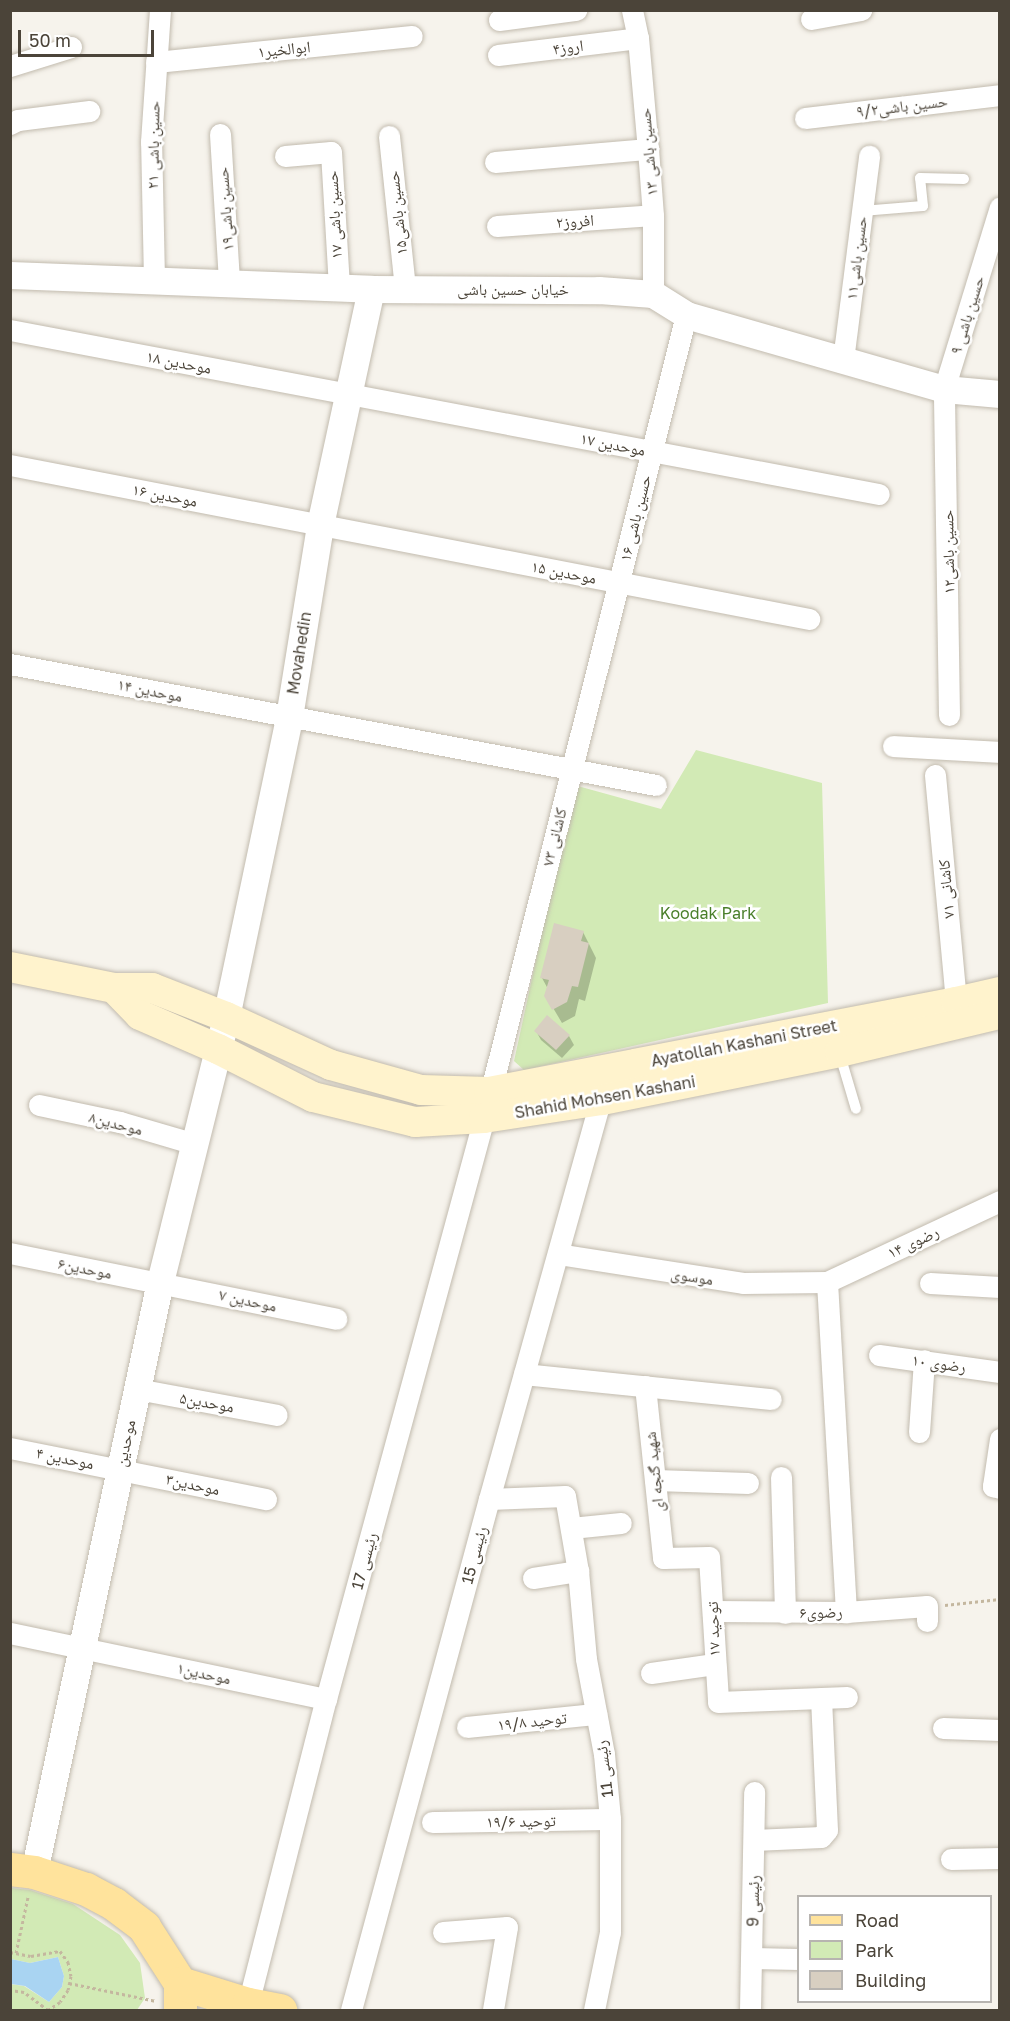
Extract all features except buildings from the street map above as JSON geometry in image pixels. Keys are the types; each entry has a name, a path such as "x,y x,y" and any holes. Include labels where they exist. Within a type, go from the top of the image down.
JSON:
{"main road":[{"name":"Shahid Mohsen Kashani","path":"10,967 114,988 152,988 226,1017 331,1065 486,1105"},
{"name":"Shahid Mohsen Kashani","path":"114,988 140,1015 218,1049 313,1097 415,1122 486,1105 602,1100 840,1052 999,1014"},
{"name":"Ayatollah Kashani Street","path":"486,1105 608,1069 999,992"},
{"path":"22,1870 86,1889 114,1904 144,1927 186,2002 248,2004 280,2010"}],"street":[{"name":"حسین باشی ۲۱","path":"154,280 151,142 160,10"},
{"path":"499,20 576,10"},
{"name":"حسین باشی ۱۳","path":"632,10 638,38 653,215 653,294"},
{"path":"811,19 861,10"},
{"name":"ابوالخیر۱","path":"156,62 412,36"},
{"name":"اروز۴","path":"498,55 638,38"},
{"path":"10,66 71,47"},
{"name":"حسین باشی۹/۲","path":"805,118 999,95"},
{"path":"10,124 18,120 89,111"},
{"name":"حسین باشی۱۹","path":"220,134 229,283"},
{"name":"حسین باشی۱۵","path":"389,136 405,289"},
{"path":"495,162 648,149"},
{"name":"حسین باشی ۱۷","path":"285,156 331,152 339,288"},
{"name":"حسین باشی۱۱","path":"843,360 869,156"},
{"name":"حسین باشی ۹","path":"944,389 999,207"},
{"name":"افروز۲","path":"497,226 653,215"},
{"name":"خیابان حسین باشی","path":"10,274 371,289 599,290 653,294 686,315 944,389 999,394"},
{"name":"Movahedin","path":"226,1017 289,717 320,525 371,289"},
{"name":"حسین باشی ۱۶","path":"618,582 686,315"},
{"name":"موحدین ۱۸","path":"10,330 348,394"},
{"name":"حسین باشی۱۲","path":"944,389 949,715"},
{"name":"موحدین ۱۷","path":"348,394 879,494"},
{"name":"موحدین ۱۶","path":"10,465 320,525"},
{"name":"موحدین ۱۵","path":"320,525 809,619"},
{"name":"کاشانی ۷۳","path":"486,1105 618,582"},
{"name":"موحدین ۱۴","path":"10,664 656,785"},
{"path":"893,746 999,752"},
{"name":"کاشانی ۷۱","path":"935,775 956,1002"},
{"name":"موحدین","path":"22,1870 82,1646 160,1282 192,1143 226,1017"},
{"name":"رئیسی 15","path":"351,2010 489,1498 602,1100 608,1069"},
{"name":"موحدین۸","path":"39,1105 120,1122 192,1143"},
{"name":"رئیسی 17","path":"248,2004 326,1700 486,1105"},
{"name":"رضوی ۱۴","path":"827,1282 999,1201"},
{"name":"موحدین۶","path":"10,1253 160,1282"},
{"name":"موسوی","path":"558,1254 742,1284 827,1282"},
{"name":"موحدین ۷","path":"160,1282 336,1319"},
{"path":"827,1282 846,1612"},
{"path":"930,1283 999,1287"},
{"name":"رضوی ۱۰","path":"879,1355 999,1372"},
{"path":"918,1432 924,1360"},
{"path":"524,1374 771,1399"},
{"name":"شهید گنجه ای","path":"645,1386 663,1558"},
{"name":"موحدین۵","path":"137,1389 277,1415"},
{"path":"997,1488 993,1483 999,1439"},
{"name":"موحدین ۴","path":"10,1448 120,1469"},
{"name":"موحدین۳","path":"120,1469 266,1499"},
{"path":"781,1477 785,1613"},
{"path":"655,1480 748,1482"},
{"name":"رئیسی 11","path":"489,1498 565,1496 578,1571 586,1659 604,1754 610,1819 610,1932 594,2010"},
{"path":"571,1528 621,1523"},
{"name":"توحید ۱۷","path":"663,1558 709,1557 718,1702 821,1698"},
{"path":"532,1578 578,1571"},
{"name":"رضوی۶","path":"714,1611 927,1614"},
{"name":"موحدین۱","path":"10,1633 82,1646 326,1700"},
{"path":"651,1672 714,1664"},
{"path":"754,1840 821,1837 827,1830 821,1698 847,1697"},
{"name":"توحید ۱۹/۸","path":"467,1727 596,1714"},
{"path":"943,1728 999,1730"},
{"name":"رئیسی 9","path":"750,2010 754,1792"},
{"name":"توحید ۱۹/۶","path":"432,1822 610,1819"},
{"path":"951,1859 999,1858"},
{"path":"442,1932 507,1927 493,2010"},
{"path":"752,1958 797,1959"}],"lane":[{"path":"862,211 923,206 920,178 964,179"},
{"path":"840,1052 856,1109"}],"path":[{"path":"927,1614 999,1599"},
{"path":"16,1953 22,1870"},
{"path":"10,1952 31,1956 60,1951 68,1962 69,1983 60,2002 48,2010 24,1992 10,1990"},
{"path":"69,1983 145,1998 186,2002"}],"green space":[{"name":"Koodak Park","path":"696,750 822,783 828,1003 524,1070 514,1061 574,785 661,809"},
{"path":"11,1888 30,1890 73,1904 120,1935 140,1963 145,1998 137,2010 11,2010 10,1984 24,1986 49,2002 62,1987 64,1976 58,1957 30,1963 11,1959"}],"water":[{"path":"58,1957 64,1976 62,1987 49,2002 25,1986 11,1984 11,1959 30,1963"}]}
